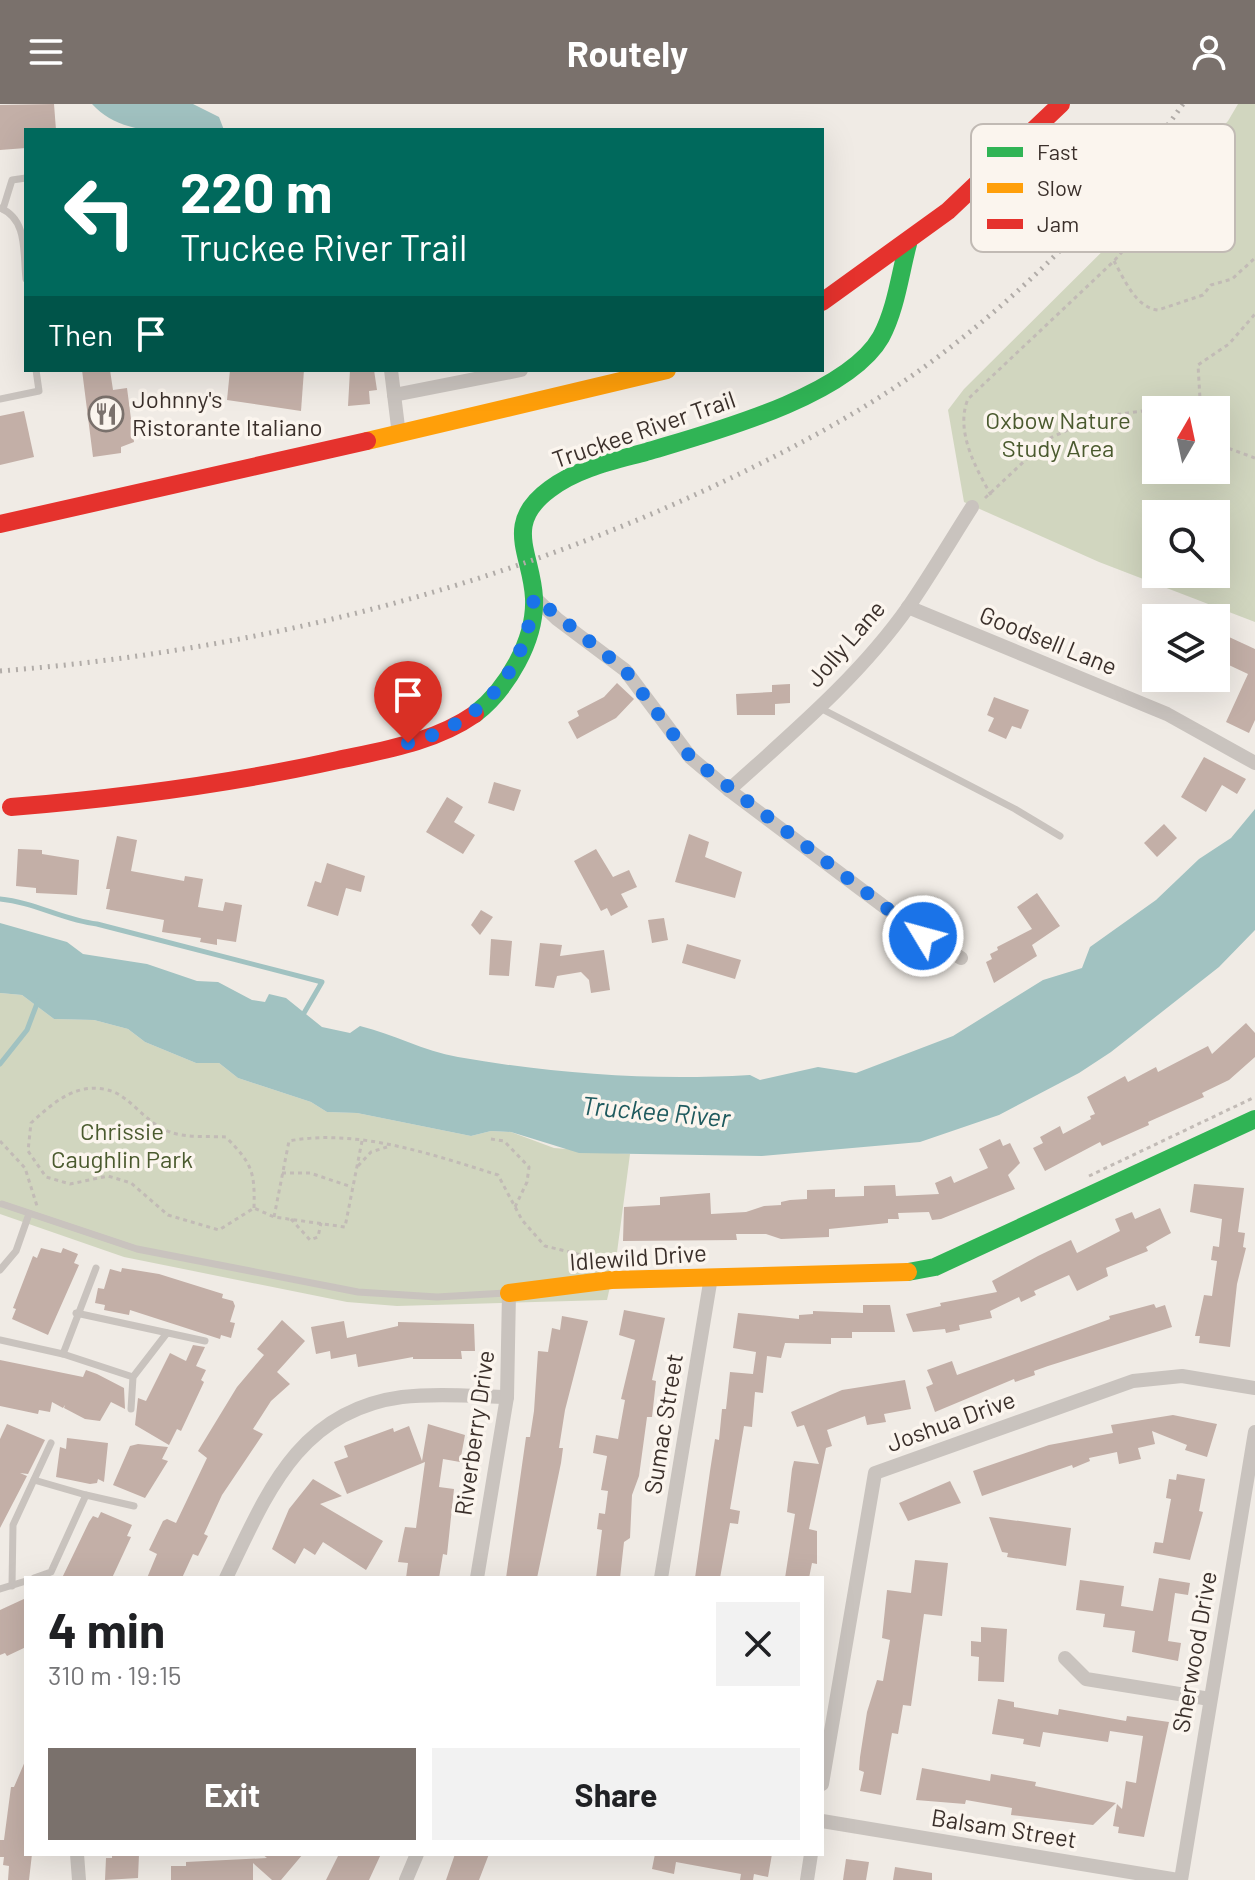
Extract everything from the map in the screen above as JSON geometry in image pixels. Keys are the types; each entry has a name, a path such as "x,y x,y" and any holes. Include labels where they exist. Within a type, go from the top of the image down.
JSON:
{"street":[{"path":"1041,124 1061,104"},
{"path":"824,301 908,244 971,191"},
{"name":"Truckee River Trail","path":"11,807 154,793 263,776 435,736 479,712 511,670 526,639 534,597 521,539 527,516 541,494 564,478 585,470 751,419 801,399 842,373 874,347 888,321 908,244"},
{"path":"391,372 399,435"},
{"path":"394,395 511,372"},
{"path":"0,524 399,435 659,372"},
{"name":"Jolly Lane","path":"729,790 820,708 908,607 972,507"},
{"path":"534,597 625,670 684,749 729,790 923,936 961,958"},
{"name":"Goodsell Lane","path":"908,607 1167,714 1255,763"},
{"name":"Idlewild Drive","path":"509,1293 611,1280 912,1272 935,1267 1255,1119"},
{"name":"Sumac Street","path":"661,1576 711,1277"},
{"name":"Riverberry Drive","path":"477,1576 507,1397 509,1293"},
{"name":"Joshua Drive","path":"824,1772 875,1473 1133,1381 1182,1376 1255,1388"},
{"path":"227,1576 271,1485 295,1453 325,1427 372,1404 400,1397 507,1397"},
{"name":"Sherwood Drive","path":"1179,1880 1255,1432"},
{"path":"1065,1658 1086,1679 1210,1699"},
{"name":"Balsam Street","path":"824,1821 1179,1880"},
{"path":"77,1856 79,1880"},
{"path":"406,1880 416,1856"},
{"path":"807,1880 811,1856"}],"lane":[{"path":"24,178 12,180 2,209 20,224 24,253"},
{"path":"0,399 39,391 36,372"},
{"path":"820,708 1015,809 1060,836"},
{"name":"Idlewild Drive","path":"2,1204 137,1249 358,1292 437,1297 509,1293"},
{"path":"0,1270 16,1251 29,1214"},
{"path":"63,1354 76,1313 96,1268"},
{"path":"76,1313 205,1341"},
{"path":"131,1409 133,1377 167,1333"},
{"path":"0,1340 63,1354 133,1377"},
{"path":"12,1586 13,1525 51,1443"},
{"path":"34,1480 134,1506"},
{"path":"40,1576 51,1572 86,1495"},
{"path":"0,1589 24,1582"}],"path":[{"path":"991,495 978,472 965,433 961,414 968,399 1122,252"},
{"path":"1114,261 1133,294 1151,310 1158,310 1203,295 1211,285 1242,272 1254,259"},
{"path":"1200,396 1198,365 1229,344 1255,314"},
{"path":"972,507 991,495 1048,439 1085,422 1142,411"},
{"path":"1230,449 1255,458"},
{"path":"77,1090 114,1092 145,1119 171,1133 226,1137 248,1160 255,1177 254,1208 219,1230 168,1215 131,1183 108,1176 70,1184 46,1177 28,1151 31,1123 61,1096 77,1090"},
{"path":"1083,1178 1255,1097"},
{"path":"274,1217 289,1141 312,1136 362,1141 498,1175 515,1207 545,1246 615,1263"},
{"path":"491,1139 504,1141 529,1167 527,1182 515,1207"},
{"path":"254,1208 274,1217 345,1227 362,1141"},
{"path":"2,1142 25,1168 40,1217"},
{"path":"356,1170 371,1152 391,1147"},
{"path":"25,1168 35,1161"},
{"path":"282,1173 310,1173 352,1187"},
{"path":"290,1218 310,1240 318,1237 321,1223"}],"green space":[{"name":"Oxbow Nature Study Area","path":"1238,104 1255,104 1255,622 1230,612 1230,604 1208,604 1167,588 1230,588 1230,500 1142,500 1142,579 964,502 948,410 964,389 1102,252 1235,252 1235,124 1225,124"},
{"name":"Chrissie Caughlin Park","path":"0,993 22,995 54,1019 94,1020 128,1029 145,1042 196,1063 219,1063 238,1078 311,1102 327,1112 357,1113 471,1136 491,1131 511,1132 554,1148 630,1154 616,1260 607,1300 397,1306 347,1302 124,1257 0,1214"}],"water":[{"path":"92,104 193,104 219,117 223,128 136,128 105,115"},
{"name":"Truckee River","path":"1255,809 1255,930 1219,967 1111,1052 1079,1073 999,1115 920,1142 762,1156 579,1153 511,1132 491,1131 471,1136 357,1113 327,1112 311,1102 238,1078 219,1063 196,1063 145,1042 128,1029 94,1020 54,1019 22,995 0,993 0,923 67,942 83,954 147,964 197,981 218,982 252,1000 265,1002 269,994 286,998 322,1027 350,1033 360,1026 458,1057 567,1072 640,1076 750,1075 760,1080 818,1067 856,1073 953,1036 1043,980 1082,968 1090,947 1156,900 1199,859 1231,838"}],"building":[{"path":"54,104 56,128 24,128 24,148 0,150 0,105"},
{"name":"Johnny's Ristorante Italiano","path":"82,372 110,372 113,390 127,388 134,442 121,447 121,453 93,457"},
{"path":"230,372 304,372 301,411 227,400"},
{"path":"350,372 374,372 377,390 369,391 370,404 348,406"},
{"path":"24,411 34,457 0,465 0,416"},
{"path":"1230,637 1255,649 1255,720 1249,733 1226,722 1248,674 1230,666"},
{"path":"617,683 634,699 616,718 577,739 568,722 579,716 577,711 604,697"},
{"path":"790,684 790,703 775,704 775,715 737,715 736,694 772,692 772,685"},
{"path":"994,697 1029,710 1021,729 1012,726 1006,739 988,731 994,718 987,715"},
{"path":"1204,757 1246,779 1237,794 1222,785 1206,812 1181,797"},
{"path":"494,782 521,790 514,811 488,803"},
{"path":"447,797 463,807 454,822 475,835 463,854 426,832"},
{"path":"1164,824 1177,838 1157,857 1144,843"},
{"path":"689,834 709,842 705,857 742,872 735,898 675,882"},
{"path":"117,836 137,840 131,871 184,881 185,876 203,879 198,907 223,911 225,902 242,905 236,942 217,939 217,945 200,942 201,938 162,932 164,920 106,909 110,889 106,889"},
{"path":"18,849 42,850 42,854 79,860 77,895 36,893 36,888 16,886"},
{"path":"596,849 613,877 629,870 637,887 621,894 628,907 611,916 607,908 601,911 574,861"},
{"path":"327,863 365,876 361,892 346,888 338,916 307,906 315,881 321,883"},
{"path":"1037,893 1060,926 1032,945 1037,956 994,983 986,962 992,959 990,954 998,950 997,947 1032,929 1017,907"},
{"path":"481,910 493,917 480,935 471,925"},
{"path":"664,918 668,940 652,943 648,920"},
{"path":"491,939 512,941 509,976 489,975"},
{"path":"540,943 562,945 560,956 604,950 610,990 591,993 589,980 581,972 557,976 554,988 535,986"},
{"path":"687,944 741,960 735,979 682,963"},
{"path":"1246,1023 1255,1033 1255,1057 1229,1080 1202,1093 1204,1097 1148,1122 1149,1125 1102,1146 1100,1142 1045,1171 1033,1148 1043,1143 1040,1137 1060,1126 1063,1134 1091,1119 1090,1116 1095,1114 1087,1097 1125,1076 1128,1082 1156,1067 1158,1072 1208,1046 1212,1054"},
{"path":"1000,1139 1003,1146 1010,1143 1020,1163 1008,1175 1015,1189 941,1219 932,1220 929,1212 898,1213 899,1219 888,1219 888,1223 829,1229 829,1237 781,1239 766,1234 736,1234 737,1240 623,1241 624,1207 660,1205 660,1197 710,1193 711,1214 746,1212 781,1205 781,1202 790,1200 807,1199 807,1190 835,1189 835,1197 864,1196 864,1186 895,1185 896,1196 939,1194 935,1183 951,1176 954,1183 988,1168 979,1149"},
{"path":"1194,1184 1244,1188 1238,1232 1245,1233 1243,1247 1246,1248 1237,1284 1230,1347 1199,1343 1200,1336 1195,1336 1204,1295 1212,1296 1217,1261 1211,1260 1213,1246 1219,1247 1222,1219 1190,1212"},
{"path":"1160,1208 1171,1233 1146,1247 1148,1251 1106,1268 1108,1276 1077,1291 1069,1275 1034,1291 1036,1295 1021,1302 1019,1297 990,1311 992,1318 959,1325 960,1330 946,1333 945,1329 913,1332 906,1314 941,1306 940,1303 997,1292 992,1281 1038,1256 1071,1240 1077,1253 1120,1231 1115,1219 1132,1212 1135,1219"},
{"path":"41,1248 61,1253 63,1248 78,1254 74,1263 79,1265 48,1335 12,1319 16,1309 13,1308 33,1256 37,1258"},
{"path":"122,1268 159,1274 223,1294 222,1298 233,1301 235,1306 230,1322 235,1323 231,1338 221,1335 220,1339 130,1310 129,1315 104,1310 105,1305 95,1303 98,1288 104,1289 110,1269 121,1272"},
{"path":"1154,1304 1156,1308 1165,1305 1172,1327 1034,1371 1035,1375 1015,1382 1014,1379 935,1412 926,1387 933,1384 927,1370 952,1361 957,1375 1110,1319 1109,1316"},
{"path":"863,1305 890,1305 895,1332 852,1332 852,1338 831,1338 831,1344 785,1343 781,1358 767,1356 763,1393 755,1392 752,1427 744,1426 730,1509 740,1511 738,1524 730,1523 720,1576 695,1576 715,1439 719,1440 722,1409 726,1409 730,1372 753,1374 756,1352 733,1348 738,1313 799,1319 799,1315 813,1314 813,1311 863,1313"},
{"path":"624,1310 665,1318 652,1380 656,1381 652,1417 647,1417 639,1476 632,1495 630,1538 624,1542 620,1576 596,1576 602,1530 597,1529 599,1513 605,1514 608,1491 601,1490 607,1456 593,1453 596,1435 618,1439 625,1400 621,1399 635,1340 619,1335"},
{"path":"562,1316 588,1321 565,1410 559,1448 563,1448 561,1463 537,1576 506,1576 526,1437 530,1437 534,1411 538,1351 548,1352 552,1328 560,1330"},
{"path":"282,1320 305,1341 277,1372 290,1384 271,1401 253,1429 263,1434 222,1495 204,1534 208,1536 198,1556 193,1554 183,1576 148,1576 157,1554 149,1550 163,1521 167,1519 176,1523 207,1458 198,1451 237,1387 264,1355 257,1349"},
{"path":"344,1321 347,1338 398,1326 398,1322 474,1324 475,1351 461,1351 462,1359 413,1357 358,1367 356,1354 331,1359 330,1351 316,1354 311,1327"},
{"path":"193,1345 205,1347 196,1366 206,1370 201,1380 204,1382 181,1431 177,1429 169,1445 135,1425 138,1398 146,1401 170,1353 186,1361"},
{"path":"0,1360 83,1377 86,1370 97,1374 124,1388 125,1409 111,1402 100,1421 85,1419 64,1408 65,1405 63,1408 52,1402 50,1412 39,1410 38,1414 0,1406"},
{"path":"905,1380 911,1409 884,1414 886,1422 867,1425 865,1416 827,1430 832,1446 826,1448 809,1529 817,1531 817,1564 812,1563 809,1576 785,1576 795,1514 787,1512 794,1461 819,1464 804,1425 797,1427 791,1412 842,1390"},
{"path":"1173,1415 1217,1424 1207,1457 1185,1450 1187,1445 1152,1431 1155,1444 1138,1448 1141,1459 1119,1464 1117,1452 1089,1458 1090,1461 1073,1468 1072,1465 982,1496 973,1471 1049,1445 1113,1433 1111,1425"},
{"path":"7,1424 45,1440 28,1474 20,1473 27,1476 0,1528 0,1439"},
{"path":"428,1424 465,1435 460,1462 443,1459 439,1487 454,1489 447,1555 443,1554 439,1576 406,1576 408,1563 398,1562 405,1527 416,1528 425,1462 347,1494 334,1462 348,1457 344,1446 393,1428 394,1432 409,1426 422,1461"},
{"path":"67,1438 108,1443 104,1482 98,1479 97,1483 90,1484 56,1477 60,1447 66,1449"},
{"path":"130,1446 168,1447 162,1459 168,1461 145,1498 113,1485"},
{"path":"1177,1474 1205,1479 1199,1511 1203,1512 1190,1560 1153,1553 1155,1542 1163,1543 1171,1499 1166,1498 1169,1479 1176,1480"},
{"path":"313,1479 342,1496 320,1504 383,1541 366,1570 323,1542 315,1555 304,1548 295,1564 272,1549 289,1509"},
{"path":"950,1481 961,1503 908,1521 899,1503"},
{"path":"101,1512 132,1525 127,1536 131,1537 113,1576 63,1576 89,1522 93,1516 98,1518"},
{"path":"989,1517 1071,1528 1066,1566 1007,1557 1008,1553 1002,1552"},
{"path":"915,1560 948,1563 942,1616 924,1614 911,1706 903,1705 898,1734 892,1733 881,1795 860,1791 864,1772 859,1770 860,1757 867,1712 877,1680 883,1681 890,1640 882,1638 887,1590 911,1593"},
{"path":"1159,1578 1190,1583 1188,1595 1175,1593 1168,1641 1181,1643 1178,1661 1132,1652 1135,1631 1103,1627 1105,1614 1076,1610 1080,1580 1124,1586 1121,1606 1153,1611"},
{"path":"24,1599 24,1648 7,1656 5,1653 0,1655 0,1610"},
{"path":"981,1627 1007,1629 1004,1682 978,1681 979,1657 971,1656 971,1641 981,1642"},
{"path":"998,1699 1014,1702 1014,1707 1058,1715 1059,1709 1126,1721 1127,1716 1169,1722 1144,1837 1118,1833 1119,1827 1113,1826 1117,1804 1122,1809 1126,1781 1136,1783 1143,1736 1110,1731 1108,1742 1043,1732 1040,1747 1023,1744 1024,1739 992,1734"},
{"path":"24,1764 24,1856 32,1856 29,1880 8,1880 9,1866 3,1865 4,1857 0,1857 0,1840 4,1840 11,1787 14,1787"},
{"path":"922,1768 990,1781 991,1774 1036,1782 1035,1786 1116,1803 1093,1825 1011,1815 1012,1808 966,1800 965,1804 916,1800"},
{"path":"139,1856 138,1878 105,1880 106,1858"},
{"path":"264,1856 301,1856 281,1880 272,1880 253,1863 253,1880 171,1880 171,1866 186,1866 186,1862 267,1858"},
{"path":"338,1856 380,1856 369,1880 326,1880"},
{"path":"454,1856 488,1856 479,1880 446,1880"},
{"path":"655,1856 772,1856 768,1877 754,1874 753,1880 740,1880 741,1874 676,1862 674,1874 652,1869"},
{"path":"846,1859 869,1862 866,1880 843,1880"},
{"path":"895,1867 932,1873 932,1880 893,1880"}],"waterway":[{"path":"0,899 322,982 304,1013"},
{"path":"0,1064 27,1030 38,1001"}],"railway":[{"path":"1168,124 1183,104"},
{"path":"0,671 184,649 366,611 543,557 629,523 797,445 902,383 999,308 1059,252"}],"traffic: fast":[{"path":"475,714 508,677 525,647 530,630 534,598 523,527 535,502 550,489 584,470 739,423 808,395 839,378 864,358 881,337 894,303 908,244"},
{"path":"908,1272 935,1267 1255,1119"}],"traffic: slow":[{"path":"367,441 659,372"},
{"path":"509,1293 611,1280 908,1272"}],"traffic: jam":[{"path":"1040,124 1061,104"},
{"path":"824,301 948,211 971,189"},
{"path":"0,524 367,441"},
{"path":"11,807 175,789 297,769 409,744 443,732 475,714"}],"place":[{"name":"Johnny's Ristorante Italiano","path":"106,414"}],"route":[{"path":"408,743 435,736 479,712 520,653 529,628 534,597 557,619 625,670 691,758 923,936"}]}
